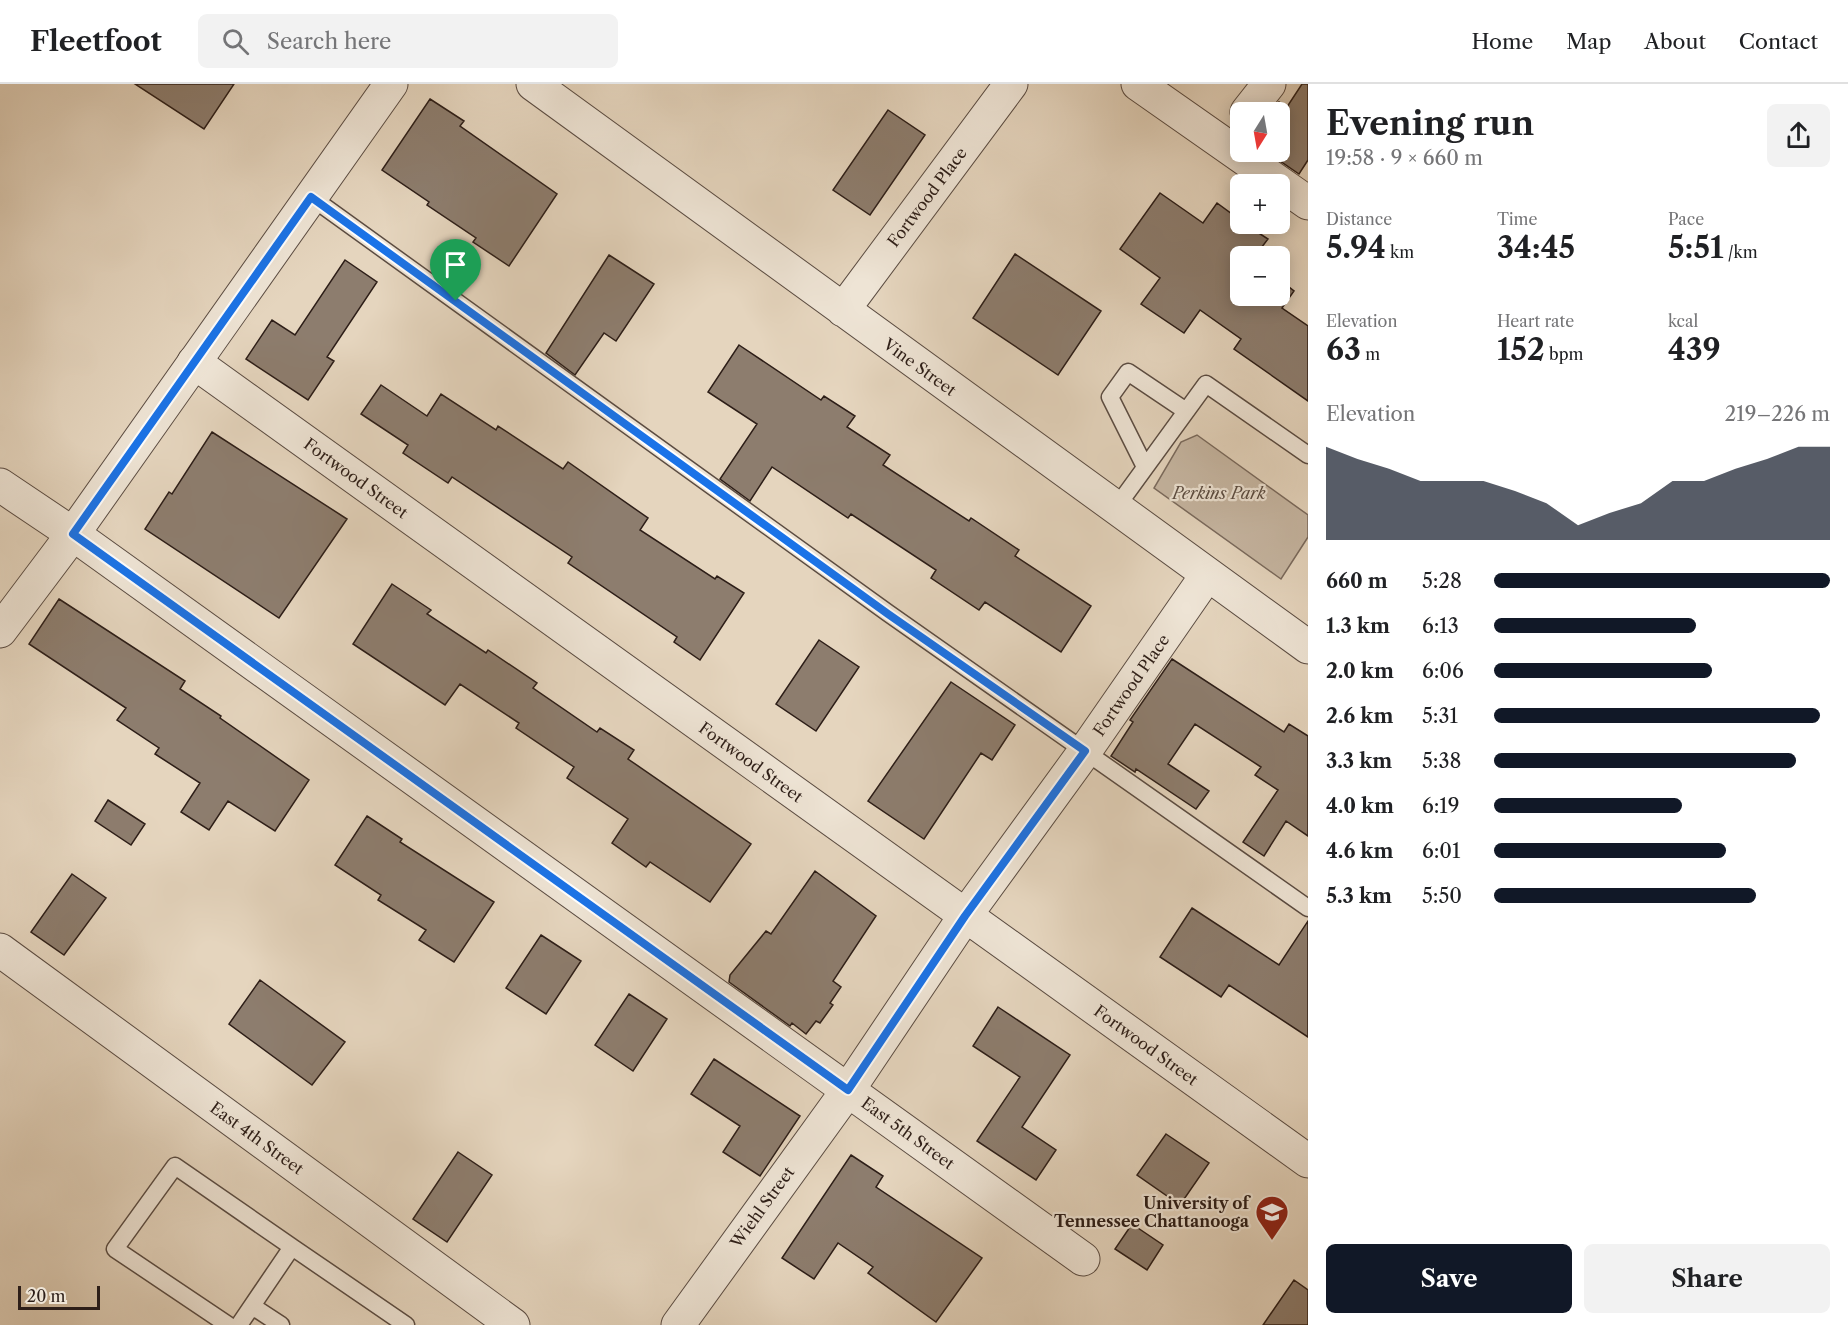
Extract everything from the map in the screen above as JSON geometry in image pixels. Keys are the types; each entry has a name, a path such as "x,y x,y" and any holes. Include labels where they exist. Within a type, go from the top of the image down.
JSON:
{"street":[{"path":"0,631 73,534 392,84"},
{"name":"Vine Street","path":"533,84 1308,647"},
{"name":"Fortwood Place","path":"843,310 1011,84"},
{"path":"1138,84 1230,132"},
{"path":"1255,102 1269,84"},
{"path":"1263,162 1308,203"},
{"name":"Fortwood Street","path":"194,362 1308,1161"},
{"name":"East 5th Street","path":"0,485 73,534 1083,1258"},
{"name":"Fortwood Place","path":"848,1090 965,916 1085,751 1207,575"},
{"name":"East 4th Street","path":"0,950 513,1325"},
{"name":"Wiehl Street","path":"678,1325 848,1090"}],"lane":[{"path":"311,197 888,614 1308,908"},
{"path":"1145,467 1110,397 1128,372 1186,411"},
{"path":"1115,509 1206,384 1308,455"},
{"path":"228,1325 115,1249 175,1166 406,1325"},
{"path":"239,1325 292,1247"},
{"path":"252,1306 281,1325"}],"green space":[{"name":"Perkins Park","path":"1197,435 1308,515 1308,537 1281,579 1154,488 1181,442"}],"building":[{"path":"135,84 234,84 204,129"},
{"path":"1302,84 1308,84 1308,160 1299,174 1282,162 1290,162 1290,102"},
{"path":"430,99 464,121 460,126 557,194 509,266 473,242 476,238 427,205 429,202 382,170"},
{"path":"888,110 925,135 870,215 833,190"},
{"path":"1160,193 1203,223 1217,203 1230,213 1230,234 1260,234 1268,239 1263,246 1230,246 1230,306 1283,306 1282,308 1308,326 1308,401 1234,349 1241,339 1200,310 1184,333 1141,304 1160,278 1120,249"},
{"path":"1015,254 1101,311 1058,375 973,318"},
{"path":"609,255 654,284 616,341 604,333 575,375 546,353"},
{"path":"345,260 377,282 327,357 334,361 308,400 246,359 272,320 295,335"},
{"path":"739,345 821,400 824,396 855,416 847,427 890,455 883,465 969,521 971,518 1019,550 1015,556 1091,606 1061,652 985,602 979,610 931,578 936,570 851,514 848,518 772,467 750,501 720,479 757,424 708,392"},
{"path":"381,385 427,416 441,394 496,430 498,426 563,469 568,462 648,518 640,530 715,579 717,576 744,593 700,660 674,642 677,637 568,563 572,557 452,477 448,483 403,453 408,445 361,414"},
{"path":"212,432 347,519 279,618 145,529 169,492 172,494"},
{"path":"392,584 431,610 427,614 486,653 488,650 537,683 533,688 597,732 600,728 634,750 628,759 751,844 710,902 650,862 646,867 612,843 628,819 567,778 574,767 516,728 519,723 460,684 445,705 353,644"},
{"path":"59,599 185,681 180,689 309,780 275,831 228,801 209,830 181,812 200,783 155,754 159,748 117,720 126,708 29,644"},
{"path":"819,640 859,667 816,731 776,704"},
{"path":"1172,659 1284,732 1289,724 1308,736 1308,836 1286,821 1264,856 1243,842 1278,790 1255,775 1261,767 1195,724 1168,764 1209,791 1196,809 1136,769 1135,772 1111,756 1133,722 1130,720"},
{"path":"951,682 1015,725 992,760 981,753 924,839 868,801"},
{"path":"108,800 145,824 131,845 95,821"},
{"path":"367,816 402,839 400,842 494,902 454,962 419,940 426,930 378,900 381,895 335,865"},
{"path":"815,871 876,916 833,981 841,987 830,1003 833,1005 820,1023 816,1021 806,1034 792,1023 790,1026 729,982 730,975 766,931 771,934"},
{"path":"72,874 106,898 64,955 31,932"},
{"path":"1192,908 1279,965 1308,921 1308,1037 1229,985 1221,997 1160,957"},
{"path":"541,935 581,961 546,1014 506,988"},
{"path":"260,980 345,1042 312,1085 229,1024"},
{"path":"629,994 667,1019 633,1071 595,1045"},
{"path":"998,1007 1070,1055 1022,1127 1056,1150 1036,1180 977,1141 1020,1077 973,1046"},
{"path":"714,1059 800,1116 760,1176 723,1152 740,1126 691,1094"},
{"path":"1166,1134 1209,1163 1180,1205 1137,1175"},
{"path":"458,1152 492,1175 447,1242 413,1219"},
{"path":"851,1155 883,1176 876,1187 982,1258 936,1322 868,1273 873,1267 838,1243 814,1279 782,1258"},
{"path":"1132,1224 1163,1245 1147,1270 1115,1249"},
{"path":"1294,1280 1308,1290 1308,1325 1263,1325"}],"place":[{"name":"University of Tennessee Chattanooga","path":"1272,1241"}],"route":[{"path":"311,197 456,301 888,614 1085,751 965,916 848,1090 73,534 311,197"}]}
